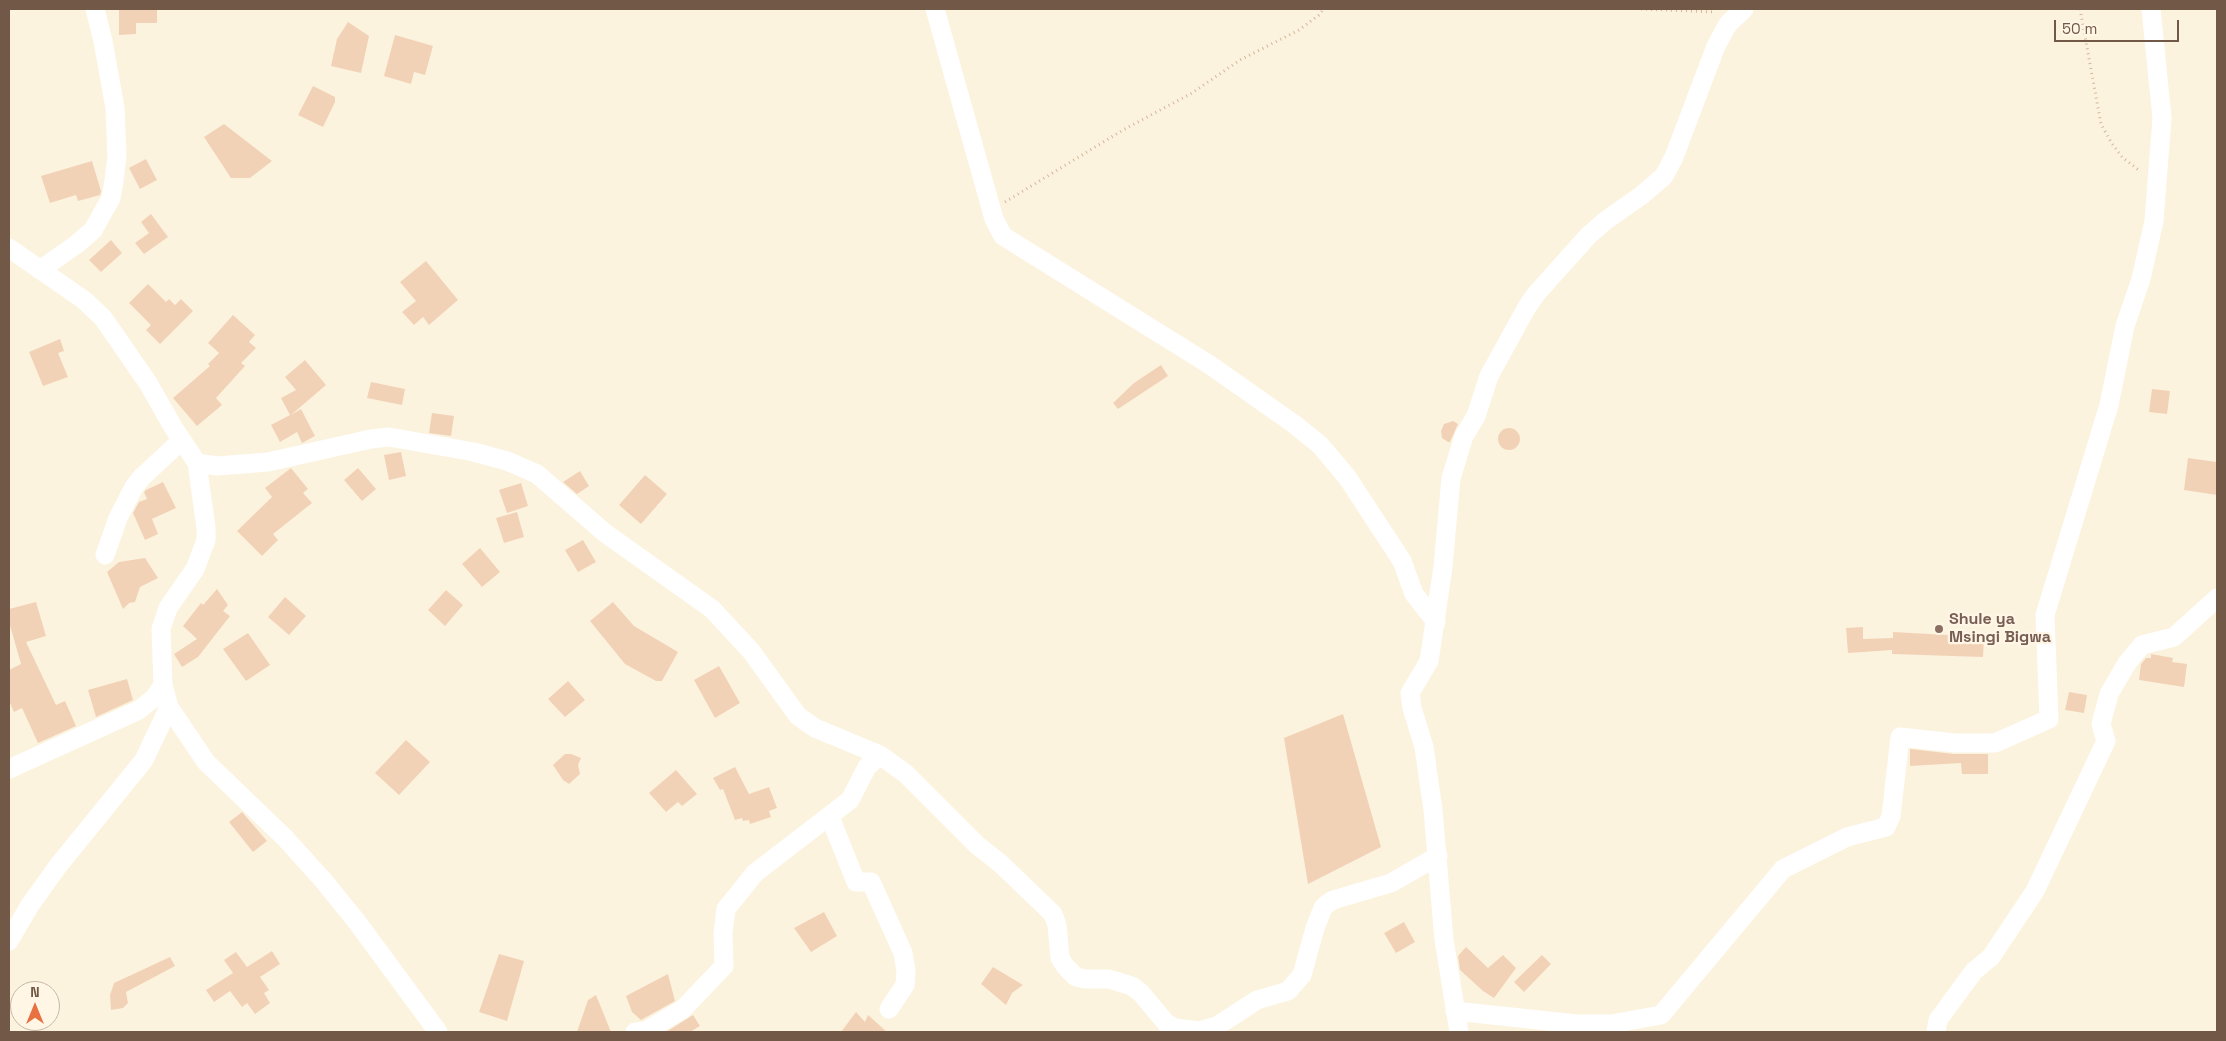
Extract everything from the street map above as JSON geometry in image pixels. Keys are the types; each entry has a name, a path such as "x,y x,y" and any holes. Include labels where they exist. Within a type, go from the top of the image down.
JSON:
{"street":[{"path":"40,270 92,230 103,214 112,189 117,156 115,108 103,41 94,9"},
{"path":"935,9 992,210 1000,232 1006,239 1210,364 1320,445 1347,477 1402,561 1414,594 1436,622"},
{"path":"1455,1011 1576,1024 1611,1024 1660,1015 1783,869 1847,837 1886,827 1891,816 1900,737 1955,743 1995,743 2049,719 2045,615 2109,405 2124,326 2141,279 2154,221 2159,181 2162,118 2151,9"},
{"path":"1459,1032 1444,940 1438,856 1424,747 1412,708 1410,693 1429,661 1436,622 1446,539 1451,478 1464,436 1476,416 1489,376 1536,294 1588,236 1664,176 1674,157 1712,55 1728,24 1742,10"},
{"path":"9,248 84,300 103,318 148,383 197,463 206,540 195,569 164,616 160,637 163,685 169,707 206,762 285,838 343,904 438,1032"},
{"path":"197,463 217,466 268,462 371,439 388,438 444,446 524,467 549,484 605,533 712,609 750,651 798,716 815,728 880,755 906,774 977,845 1001,864 1053,914 1060,958 1076,977 1109,979 1132,986 1166,1023 1175,1028 1199,1031 1217,1026 1257,1000 1288,991 1302,975 1315,928 1327,904 1333,900 1390,883 1438,856"},
{"path":"105,554 118,518 134,487 142,477 182,440"},
{"path":"1936,1032 1938,1020 1974,971 1992,957 2035,891 2106,741 2101,724 2109,694 2127,663 2142,645 2174,637 2217,598"},
{"path":"9,769 139,710 155,697 163,685"},
{"path":"9,942 30,905 58,866 144,760 169,707"},
{"path":"635,1032 646,1031 683,1009 718,973 724,966 723,933 726,910 755,873 850,800 867,767 880,755"},
{"path":"830,816 856,882 871,882 903,953 906,971 905,986 889,1009"}],"path":[{"path":"992,210 1123,130 1192,92 1232,65 1299,30 1324,9"},
{"path":"1641,9 1689,12 1742,10"},
{"path":"2080,9 2105,133 2122,157 2143,173 2159,181"}],"building":[{"path":"119,9 157,9 157,23 136,23 136,34 119,35"},
{"path":"348,22 369,36 361,73 331,66 337,39"},
{"path":"395,35 433,46 425,75 414,72 411,84 384,76"},
{"path":"313,86 335,97 335,102 323,127 298,115"},
{"path":"224,124 272,161 250,178 231,178 204,137"},
{"path":"146,159 157,180 140,189 129,168"},
{"path":"92,161 101,191 100,195 78,201 76,195 50,203 41,176"},
{"path":"151,214 168,237 144,254 135,243 149,233 141,222"},
{"path":"111,240 122,253 101,272 89,260"},
{"path":"426,261 458,300 429,325 423,317 414,325 402,312 416,301 400,282"},
{"path":"148,284 166,302 169,299 175,305 181,299 193,311 160,344 146,330 151,325 129,303"},
{"path":"233,315 255,335 249,342 256,348 241,363 245,366 216,398 222,405 197,426 173,398 210,366 208,364 219,353 208,343"},
{"path":"60,339 64,351 58,353 68,377 43,386 29,352"},
{"path":"305,360 326,385 291,415 301,409 315,436 302,443 297,432 280,442 271,425 290,415 281,398 296,390 285,377"},
{"path":"1161,365 1168,376 1118,409 1113,403 1134,383"},
{"path":"371,382 405,389 402,405 367,398"},
{"path":"2152,389 2170,391 2167,414 2149,412"},
{"path":"432,413 454,416 451,436 429,433"},
{"path":"1453,421 1458,424 1450,442 1448,442 1442,438 1441,431 1444,424"},
{"path":"1509,428 1517,431 1520,439 1517,447 1509,450 1501,447 1498,439 1501,431"},
{"path":"401,452 406,476 389,480 384,455"},
{"path":"2188,458 2217,462 2217,495 2184,490"},
{"path":"291,468 308,489 303,493 312,503 273,534 278,540 262,556 237,531 272,497 265,488"},
{"path":"358,468 376,489 362,501 344,480"},
{"path":"580,471 589,486 577,494 563,482"},
{"path":"645,475 667,494 641,524 619,505"},
{"path":"163,482 176,508 152,519 158,534 145,540 133,513 139,502 147,499 144,492"},
{"path":"521,483 528,506 507,513 499,490"},
{"path":"517,512 524,537 504,543 496,518"},
{"path":"583,540 596,562 578,572 565,550"},
{"path":"480,548 500,572 482,587 462,564"},
{"path":"145,558 158,578 140,587 135,602 129,603 123,609 107,572 119,562"},
{"path":"217,589 228,605 223,611 230,616 198,657 182,667 174,654 197,639 183,626 201,603 203,605"},
{"path":"446,590 463,605 445,626 428,610"},
{"path":"285,597 306,616 289,635 268,617"},
{"path":"36,602 46,636 26,642 56,705 65,701 76,726 38,743 22,708 14,712 9,701 9,670 21,664 9,622 9,609"},
{"path":"613,602 634,626 678,652 662,681 656,681 625,664 590,621"},
{"path":"1863,627 1863,639 1893,638 1893,632 1984,637 1983,657 1892,654 1892,650 1848,653 1846,628"},
{"path":"248,633 270,665 246,681 223,649"},
{"path":"2151,654 2173,658 2172,662 2187,664 2184,687 2139,680 2141,664 2146,658 2151,658"},
{"path":"719,666 740,703 715,718 694,680"},
{"path":"127,679 133,700 96,717 88,690"},
{"path":"568,681 585,700 565,717 548,699"},
{"path":"2069,692 2087,695 2084,713 2065,710"},
{"path":"1343,714 1381,847 1308,884 1284,738"},
{"path":"406,740 430,762 399,795 375,773"},
{"path":"1910,749 1954,754 1988,754 1988,774 1962,774 1961,763 1910,766"},
{"path":"565,754 581,758 578,765 580,774 569,784 563,780 553,765"},
{"path":"735,767 749,794 769,787 777,808 769,811 771,817 750,824 749,820 743,821 742,818 735,820 723,789 720,790 713,778"},
{"path":"676,770 697,794 682,806 678,802 666,812 649,793"},
{"path":"242,812 267,841 253,852 229,822"},
{"path":"824,912 837,936 811,952 794,928"},
{"path":"1404,922 1415,942 1396,953 1384,933"},
{"path":"1466,947 1488,968 1503,955 1516,968 1494,998 1483,991 1460,970 1458,956"},
{"path":"272,951 280,964 260,977 269,990 264,993 270,1003 255,1014 247,1003 242,1007 230,991 214,1002 206,990 233,973 224,960 236,952 247,967"},
{"path":"499,954 524,961 507,1021 479,1012"},
{"path":"1542,955 1551,964 1524,992 1514,982"},
{"path":"170,957 175,966 126,992 128,1003 123,1008 111,1010 110,995 114,983"},
{"path":"993,967 1023,985 1012,993 1006,1005 981,984"},
{"path":"668,974 675,1001 641,1020 632,1012 626,996"},
{"path":"596,995 611,1032 577,1032 588,1000"},
{"path":"856,1012 865,1022 868,1015 887,1032 841,1032"},
{"path":"693,1015 700,1026 690,1032 666,1032"}],"place":[{"name":"Shule ya Msingi Bigwa","path":"1939,629"}]}
